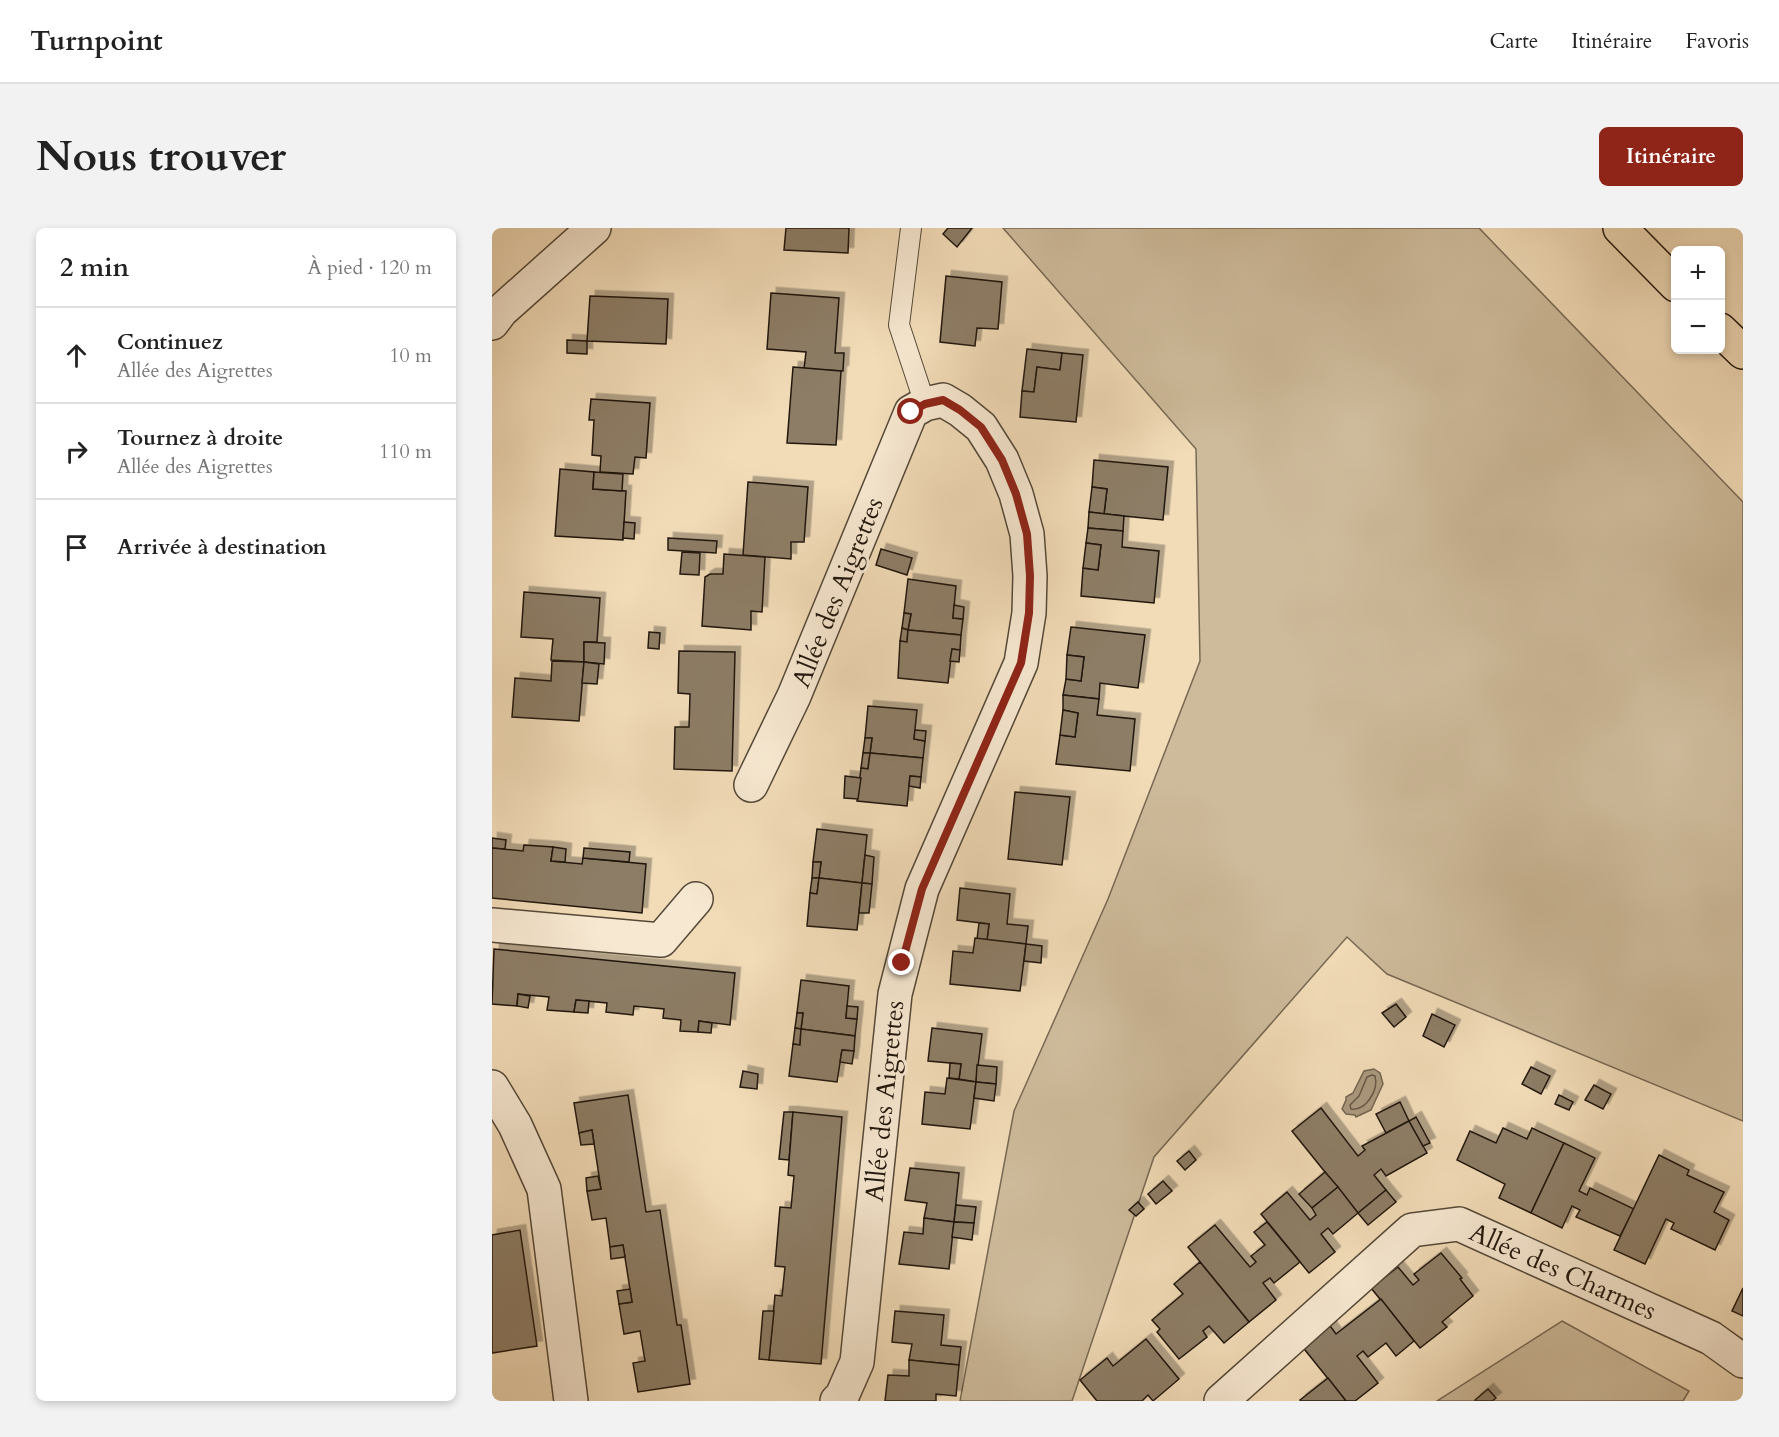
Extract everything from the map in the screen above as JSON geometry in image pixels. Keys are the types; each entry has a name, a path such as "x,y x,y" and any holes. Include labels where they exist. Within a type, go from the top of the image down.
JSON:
{"main road":[{"path":"1620,228 1671,280"},
{"path":"1725,335 1743,352"}],"street":[{"path":"492,323 501,311 594,228"},
{"name":"Allée des Aigrettes","path":"751,784 794,696 911,412 925,404 943,400 981,427 1002,460 1016,494 1027,534 1030,576 1029,613 1021,663 922,889 902,963 895,994 857,1362 842,1396 837,1401"},
{"path":"492,925 661,940 696,899"},
{"path":"492,1088 515,1125 544,1188 571,1401"},
{"name":"Allée des Charmes","path":"1221,1401 1412,1230 1459,1224 1711,1338 1743,1361"}],"lane":[{"path":"911,228 899,325 925,404"}],"shaded area":[{"path":"1003,228 1479,228 1743,502 1743,1121 1387,974 1347,937 1154,1157 1072,1401 960,1401 1014,1111 1108,899 1200,661 1196,449"},
{"path":"1562,1321 1689,1391 1683,1401 1437,1401"}],"water":[{"path":"1374,1069 1380,1073 1383,1084 1371,1110 1356,1117 1346,1114 1342,1109 1346,1097 1353,1093 1364,1071"}],"building":[{"path":"786,228 849,228 848,253 784,250"},
{"path":"948,228 972,228 957,247 943,234"},
{"path":"946,276 1002,282 998,329 977,328 975,346 940,342"},
{"path":"771,293 839,298 835,353 844,353 843,371 804,369 806,352 767,349"},
{"path":"590,296 668,299 666,344 587,341"},
{"path":"567,340 587,341 587,354 567,353"},
{"path":"1027,349 1062,353 1060,370 1037,367 1034,392 1022,391"},
{"path":"1062,353 1083,355 1076,422 1020,417 1022,391 1034,392 1037,367 1060,370"},
{"path":"793,367 841,371 836,445 787,443"},
{"path":"591,399 650,403 646,458 635,457 633,474 600,472 601,456 592,455 594,420 589,420"},
{"path":"1094,460 1168,467 1163,520 1104,514 1107,489 1092,487"},
{"path":"560,469 594,472 593,489 626,491 623,540 555,536"},
{"path":"594,472 623,474 622,491 593,489"},
{"path":"748,482 808,487 804,542 791,542 791,559 743,555"},
{"path":"1092,487 1107,489 1104,514 1089,512"},
{"path":"1089,512 1124,516 1123,531 1088,528"},
{"path":"624,522 635,523 634,539 623,538"},
{"path":"1088,528 1123,531 1122,547 1159,551 1154,603 1081,596 1083,568 1098,570 1101,545 1086,543"},
{"path":"668,538 717,541 716,553 668,550"},
{"path":"1086,543 1101,545 1098,570 1083,568"},
{"path":"881,549 912,558 907,575 876,565"},
{"path":"682,552 700,553 699,575 680,574"},
{"path":"724,554 765,557 762,612 751,611 751,630 702,626 705,577 710,574 723,574"},
{"path":"908,579 956,586 953,618 963,619 961,635 908,630 911,614 904,613"},
{"path":"524,592 600,598 597,642 584,642 584,662 551,660 553,639 521,637"},
{"path":"954,605 964,607 963,619 953,618"},
{"path":"904,613 911,614 908,630 902,628"},
{"path":"1071,627 1145,635 1138,688 1100,683 1099,699 1063,695 1066,679 1081,681 1084,657 1067,655"},
{"path":"902,628 908,630 907,642 900,641"},
{"path":"908,630 961,635 960,650 952,649 948,683 898,678 900,641 907,642"},
{"path":"649,632 660,633 659,649 648,648"},
{"path":"584,642 605,643 604,664 584,662"},
{"path":"952,649 960,650 959,662 950,661"},
{"path":"679,651 735,652 732,771 674,769 675,727 689,727 690,694 678,693"},
{"path":"1067,655 1084,657 1081,681 1066,679"},
{"path":"552,661 584,662 579,721 512,717 515,678 551,681"},
{"path":"584,662 599,664 597,684 582,683"},
{"path":"1063,695 1099,699 1097,715 1135,719 1130,771 1056,764 1060,735 1075,737 1078,713 1063,710"},
{"path":"868,706 917,710 914,739 925,741 923,758 870,753 872,738 865,738"},
{"path":"1063,710 1078,713 1075,737 1060,735"},
{"path":"915,730 926,731 925,741 914,739"},
{"path":"865,738 872,738 870,753 863,753"},
{"path":"863,753 870,753 868,769 861,768"},
{"path":"870,753 923,758 921,777 910,776 907,806 857,801 861,768 868,769"},
{"path":"845,776 861,778 858,799 844,798"},
{"path":"910,776 921,777 920,788 909,786"},
{"path":"1015,792 1070,797 1062,865 1008,859"},
{"path":"817,829 867,835 862,883 819,878 821,862 813,862"},
{"path":"492,838 506,840 505,849 492,848"},
{"path":"524,845 553,847 551,861 582,864 583,858 646,864 642,913 492,898 492,848 523,851"},
{"path":"553,847 566,849 565,862 551,861"},
{"path":"584,848 630,852 629,862 583,858"},
{"path":"865,855 874,857 872,884 862,883"},
{"path":"813,862 821,862 819,878 812,878"},
{"path":"812,878 819,878 817,894 810,893"},
{"path":"819,878 862,883 857,930 807,926 810,893 817,894"},
{"path":"862,883 872,884 869,913 859,913"},
{"path":"960,888 1010,894 1007,924 1028,926 1026,944 987,940 989,924 957,920"},
{"path":"979,923 989,924 987,940 977,939"},
{"path":"975,938 1026,944 1020,991 950,984 953,951 973,953"},
{"path":"1026,944 1042,946 1041,963 1024,961"},
{"path":"494,949 735,973 730,1025 699,1021 698,1032 680,1031 681,1020 663,1018 664,1009 634,1006 633,1015 606,1012 607,1003 576,1000 574,1012 547,1010 549,997 518,994 517,1006 492,1004"},
{"path":"801,980 849,986 846,1018 857,1019 855,1036 801,1029 803,1013 797,1013"},
{"path":"518,994 530,996 528,1008 517,1006"},
{"path":"576,1000 589,1001 588,1013 574,1012"},
{"path":"1396,1004 1406,1017 1394,1027 1382,1013"},
{"path":"847,1006 858,1007 857,1019 846,1018"},
{"path":"797,1013 803,1013 801,1029 795,1028"},
{"path":"1432,1014 1455,1025 1444,1047 1423,1036"},
{"path":"699,1021 712,1023 711,1033 698,1032"},
{"path":"795,1028 801,1029 800,1045 793,1044"},
{"path":"932,1028 982,1034 976,1082 959,1079 961,1064 928,1061"},
{"path":"801,1029 855,1036 854,1051 842,1050 837,1082 789,1076 793,1044 800,1045"},
{"path":"842,1050 854,1051 852,1064 840,1062"},
{"path":"950,1063 961,1064 959,1079 949,1078"},
{"path":"977,1065 997,1067 996,1084 976,1082"},
{"path":"1531,1067 1550,1076 1541,1094 1522,1084"},
{"path":"743,1071 758,1074 757,1089 740,1087"},
{"path":"947,1078 976,1082 970,1129 922,1124 925,1092 945,1094"},
{"path":"976,1082 996,1084 994,1101 974,1098"},
{"path":"1594,1085 1611,1094 1603,1109 1585,1100"},
{"path":"628,1095 646,1212 660,1210 677,1325 681,1325 690,1384 638,1392 633,1363 645,1361 640,1331 624,1334 619,1304 632,1302 623,1245 610,1247 606,1218 592,1220 587,1191 601,1189 592,1130 579,1133 574,1103"},
{"path":"1559,1095 1573,1102 1569,1110 1555,1104"},
{"path":"1400,1102 1409,1121 1386,1133 1376,1114"},
{"path":"1321,1108 1358,1156 1365,1150 1362,1146 1409,1121 1427,1153 1386,1176 1381,1169 1374,1175 1386,1190 1358,1213 1292,1131"},
{"path":"784,1112 793,1112 789,1160 779,1159"},
{"path":"793,1112 842,1117 821,1364 769,1360 775,1295 782,1296 785,1267 775,1266 780,1207 791,1208 794,1176 788,1175"},
{"path":"1416,1117 1430,1143 1423,1146 1409,1121"},
{"path":"1503,1128 1527,1139 1532,1128 1564,1143 1531,1213 1499,1198 1505,1184 1457,1160 1470,1131 1496,1143"},
{"path":"592,1130 594,1144 581,1145 579,1133"},
{"path":"1564,1143 1595,1158 1579,1191 1587,1195 1590,1188 1634,1209 1620,1236 1576,1217 1580,1210 1572,1206 1562,1228 1531,1213"},
{"path":"1189,1151 1196,1160 1185,1170 1177,1161"},
{"path":"1659,1155 1689,1170 1687,1175 1724,1192 1714,1212 1729,1220 1715,1250 1671,1229 1674,1223 1666,1219 1645,1264 1614,1250"},
{"path":"910,1168 959,1173 954,1222 924,1218 927,1203 905,1200"},
{"path":"1325,1172 1338,1187 1312,1208 1299,1194"},
{"path":"598,1176 601,1189 587,1191 586,1178"},
{"path":"1163,1181 1172,1191 1156,1204 1148,1194"},
{"path":"1338,1187 1358,1213 1333,1234 1328,1228 1321,1234 1335,1252 1309,1273 1261,1214 1287,1192 1310,1220 1316,1215 1312,1208"},
{"path":"1386,1190 1396,1202 1368,1225 1358,1213"},
{"path":"1138,1202 1144,1209 1136,1216 1129,1210"},
{"path":"956,1205 976,1207 974,1223 954,1222"},
{"path":"924,1218 954,1222 949,1269 899,1264 904,1232 923,1234"},
{"path":"954,1222 974,1223 972,1240 952,1237"},
{"path":"1267,1222 1300,1262 1274,1283 1270,1278 1263,1283 1276,1300 1249,1322 1188,1247 1215,1225 1250,1267 1256,1262 1251,1256 1265,1245 1254,1232"},
{"path":"520,1230 537,1346 492,1353 492,1235"},
{"path":"623,1245 625,1257 611,1259 610,1247"},
{"path":"1441,1253 1462,1278 1460,1279 1473,1296 1442,1322 1447,1327 1420,1348 1371,1288 1398,1267 1413,1285 1419,1280 1414,1274"},
{"path":"1200,1262 1249,1322 1224,1343 1209,1326 1203,1331 1207,1337 1179,1359 1157,1332 1160,1329 1152,1320 1183,1294 1174,1284"},
{"path":"1743,1288 1743,1316 1732,1311"},
{"path":"630,1289 632,1302 619,1304 617,1291"},
{"path":"1381,1299 1414,1341 1396,1356 1386,1343 1368,1357 1363,1351 1357,1356 1378,1383 1355,1401 1346,1401 1301,1345 1328,1323 1336,1334"},
{"path":"763,1311 774,1311 769,1360 759,1359"},
{"path":"895,1311 944,1315 941,1345 961,1347 959,1365 909,1360 912,1344 892,1342"},
{"path":"1146,1339 1179,1379 1153,1401 1148,1395 1142,1401 1097,1401 1080,1380 1107,1358 1113,1366"},
{"path":"909,1360 959,1365 956,1396 936,1394 936,1401 885,1401 888,1375 909,1376"},
{"path":"1328,1378 1346,1401 1300,1400"},
{"path":"1488,1389 1496,1398 1492,1401 1475,1400"}],"route":[{"path":"902,963 922,889 1021,663 1029,613 1030,576 1027,534 1016,494 1002,460 981,427 943,400 925,404 911,412"}]}
